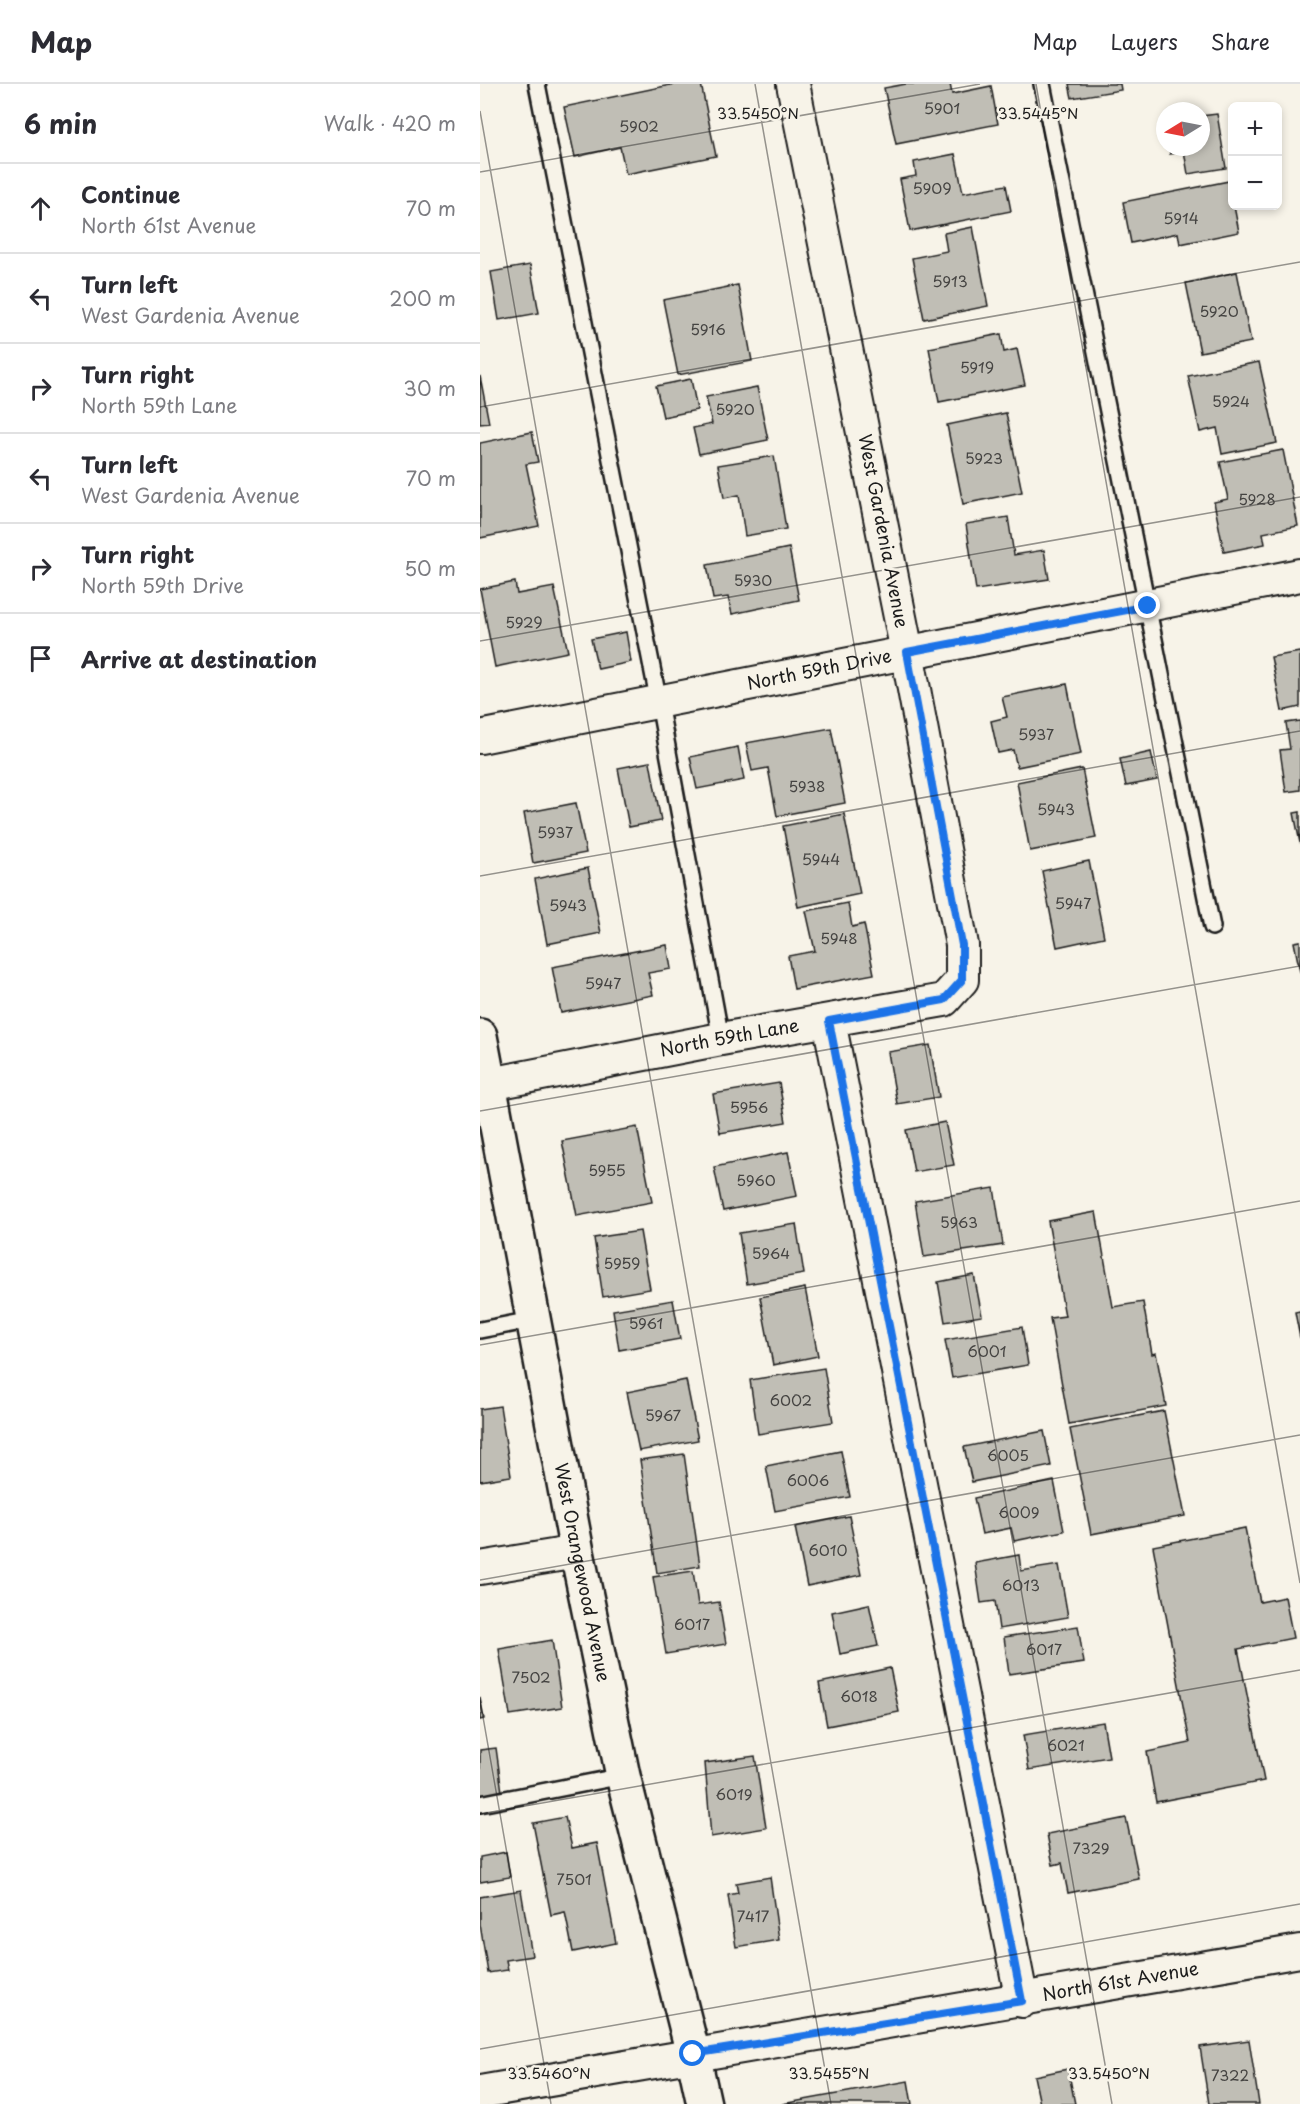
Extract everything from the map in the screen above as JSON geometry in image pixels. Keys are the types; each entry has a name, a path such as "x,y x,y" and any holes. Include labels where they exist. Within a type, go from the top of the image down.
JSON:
{"street":[{"name":"West Gardenia Avenue","path":"793,84 907,652 962,945 962,980"},
{"name":"North 59th Drive","path":"480,737 1300,575"},
{"name":"North 59th Lane","path":"484,1059 722,1039 944,1000 962,980"},
{"path":"829,1021 1022,2001"},
{"name":"West Orangewood Avenue","path":"484,1059 532,1320 623,1776 704,2104"},
{"path":"480,1568 577,1552"},
{"name":"North 61st Avenue","path":"480,2092 693,2054 1022,2001 1300,1951"}],"lane":[{"path":"537,84 659,703 722,1039"},
{"path":"1042,84 1212,927"},
{"path":"480,1330 532,1320"},
{"path":"480,1804 623,1776"}],"building":[{"path":"675,84 701,84 716,156 626,174 620,147 575,157 564,107"},
{"path":"906,84 950,84 952,94 991,86 998,124 896,144 884,88"},
{"path":"1069,84 1120,84 1121,90 1072,98"},
{"path":"1217,114 1226,168 1188,174 1185,156 1210,156 1210,115"},
{"path":"955,154 963,193 1006,185 1011,211 910,231 900,179 916,176 914,162"},
{"path":"1228,181 1228,210 1235,210 1239,232 1180,244 1178,233 1131,243 1123,202"},
{"path":"973,227 988,306 924,319 912,258 947,251 944,233"},
{"path":"530,265 539,313 499,320 491,272"},
{"path":"1237,272 1251,342 1200,352 1186,283"},
{"path":"738,285 752,361 678,375 663,300"},
{"path":"1001,334 1004,352 1017,349 1025,385 939,402 929,348"},
{"path":"1259,362 1277,443 1222,454 1217,428 1200,432 1188,376"},
{"path":"480,376 489,423 480,424"},
{"path":"691,379 697,410 663,417 656,386"},
{"path":"757,387 768,440 699,454 693,428 712,424 706,397"},
{"path":"1006,413 1022,492 963,504 947,425"},
{"path":"532,432 538,462 526,464 539,526 480,538 480,443"},
{"path":"1283,450 1298,526 1263,533 1265,544 1224,552 1214,502 1228,499 1220,462"},
{"path":"774,456 786,529 745,536 739,495 724,498 718,465"},
{"path":"1008,517 1014,555 1044,550 1049,579 976,590 966,524"},
{"path":"789,548 799,600 732,614 728,597 713,599 707,565"},
{"path":"515,582 517,594 554,587 568,652 495,667 480,589"},
{"path":"626,632 631,662 598,669 591,639"},
{"path":"1300,652 1300,707 1282,711 1271,657"},
{"path":"1067,684 1081,754 1017,767 1013,750 998,753 991,721 1007,717 1002,697"},
{"path":"1300,721 1300,790 1286,792 1280,750 1290,749 1286,723"},
{"path":"831,728 845,803 777,816 768,768 752,771 746,743"},
{"path":"738,747 744,780 697,789 690,757"},
{"path":"1151,752 1157,780 1126,786 1120,759"},
{"path":"650,762 661,821 629,827 618,768"},
{"path":"1082,769 1096,838 1030,851 1017,782"},
{"path":"576,803 586,853 533,863 524,813"},
{"path":"1300,812 1300,843 1294,813"},
{"path":"844,814 860,894 798,907 783,826"},
{"path":"1089,861 1104,937 1057,947 1042,871"},
{"path":"588,868 601,933 547,944 535,879"},
{"path":"848,903 852,927 864,924 874,974 794,989 788,956 815,951 806,911"},
{"path":"1300,941 1300,972 1294,942"},
{"path":"667,945 671,969 648,973 653,995 561,1013 552,967"},
{"path":"930,1045 939,1097 897,1104 888,1052"},
{"path":"779,1083 786,1122 720,1133 713,1094"},
{"path":"945,1122 954,1165 914,1172 906,1130"},
{"path":"637,1127 652,1202 577,1216 562,1141"},
{"path":"788,1152 797,1196 723,1211 714,1167"},
{"path":"994,1188 1003,1245 924,1257 915,1201"},
{"path":"1096,1212 1113,1307 1143,1302 1152,1354 1156,1353 1166,1406 1069,1424 1050,1318 1065,1316 1048,1221"},
{"path":"796,1224 804,1274 747,1284 739,1233"},
{"path":"640,1231 650,1289 603,1297 594,1238"},
{"path":"974,1275 982,1316 945,1322 938,1282"},
{"path":"805,1288 818,1356 773,1365 760,1297"},
{"path":"673,1300 680,1339 619,1350 613,1310"},
{"path":"1300,1311 1300,1338 1295,1312"},
{"path":"1022,1327 1028,1365 952,1378 945,1340"},
{"path":"824,1368 833,1422 758,1434 750,1380"},
{"path":"686,1380 698,1440 639,1451 627,1392"},
{"path":"500,1406 511,1476 480,1481 480,1409"},
{"path":"1164,1411 1185,1516 1091,1534 1070,1429"},
{"path":"1044,1431 1051,1466 972,1482 964,1447"},
{"path":"841,1451 850,1497 775,1511 766,1466"},
{"path":"684,1454 700,1566 657,1573 640,1460"},
{"path":"1054,1481 1064,1531 1014,1541 1011,1528 982,1534 974,1498"},
{"path":"849,1516 861,1575 807,1586 795,1527"},
{"path":"1245,1528 1260,1602 1285,1597 1293,1638 1238,1649 1264,1781 1156,1802 1147,1752 1190,1743 1153,1546"},
{"path":"1019,1555 1021,1571 1059,1565 1068,1617 999,1629 995,1601 981,1603 975,1563"},
{"path":"693,1571 698,1605 719,1602 726,1644 666,1654 653,1577"},
{"path":"869,1604 878,1646 840,1654 832,1612"},
{"path":"1078,1626 1084,1663 1009,1674 1004,1637"},
{"path":"552,1640 562,1707 510,1715 499,1649"},
{"path":"890,1668 899,1712 827,1726 819,1683"},
{"path":"480,1697 484,1719 480,1720"},
{"path":"1103,1722 1109,1757 1029,1770 1023,1735"},
{"path":"496,1748 502,1792 480,1795 480,1750"},
{"path":"755,1756 766,1828 711,1837 705,1763"},
{"path":"565,1817 572,1848 597,1843 616,1943 573,1952 565,1912 551,1915 533,1823"},
{"path":"1126,1818 1139,1879 1068,1893 1062,1863 1053,1865 1047,1834"},
{"path":"506,1852 510,1877 480,1882 480,1857"},
{"path":"770,1877 779,1940 736,1947 728,1895 738,1893 736,1883"},
{"path":"521,1890 532,1956 506,1960 508,1970 488,1973 480,1924 480,1897"},
{"path":"1249,2040 1259,2104 1209,2104 1200,2047"},
{"path":"1068,2069 1075,2104 1040,2104 1034,2076"},
{"path":"908,2081 912,2104 782,2104"}],"route":[{"path":"693,2054 1022,2001 829,1021 944,1000 962,980 962,945 907,652 1148,606"}]}
